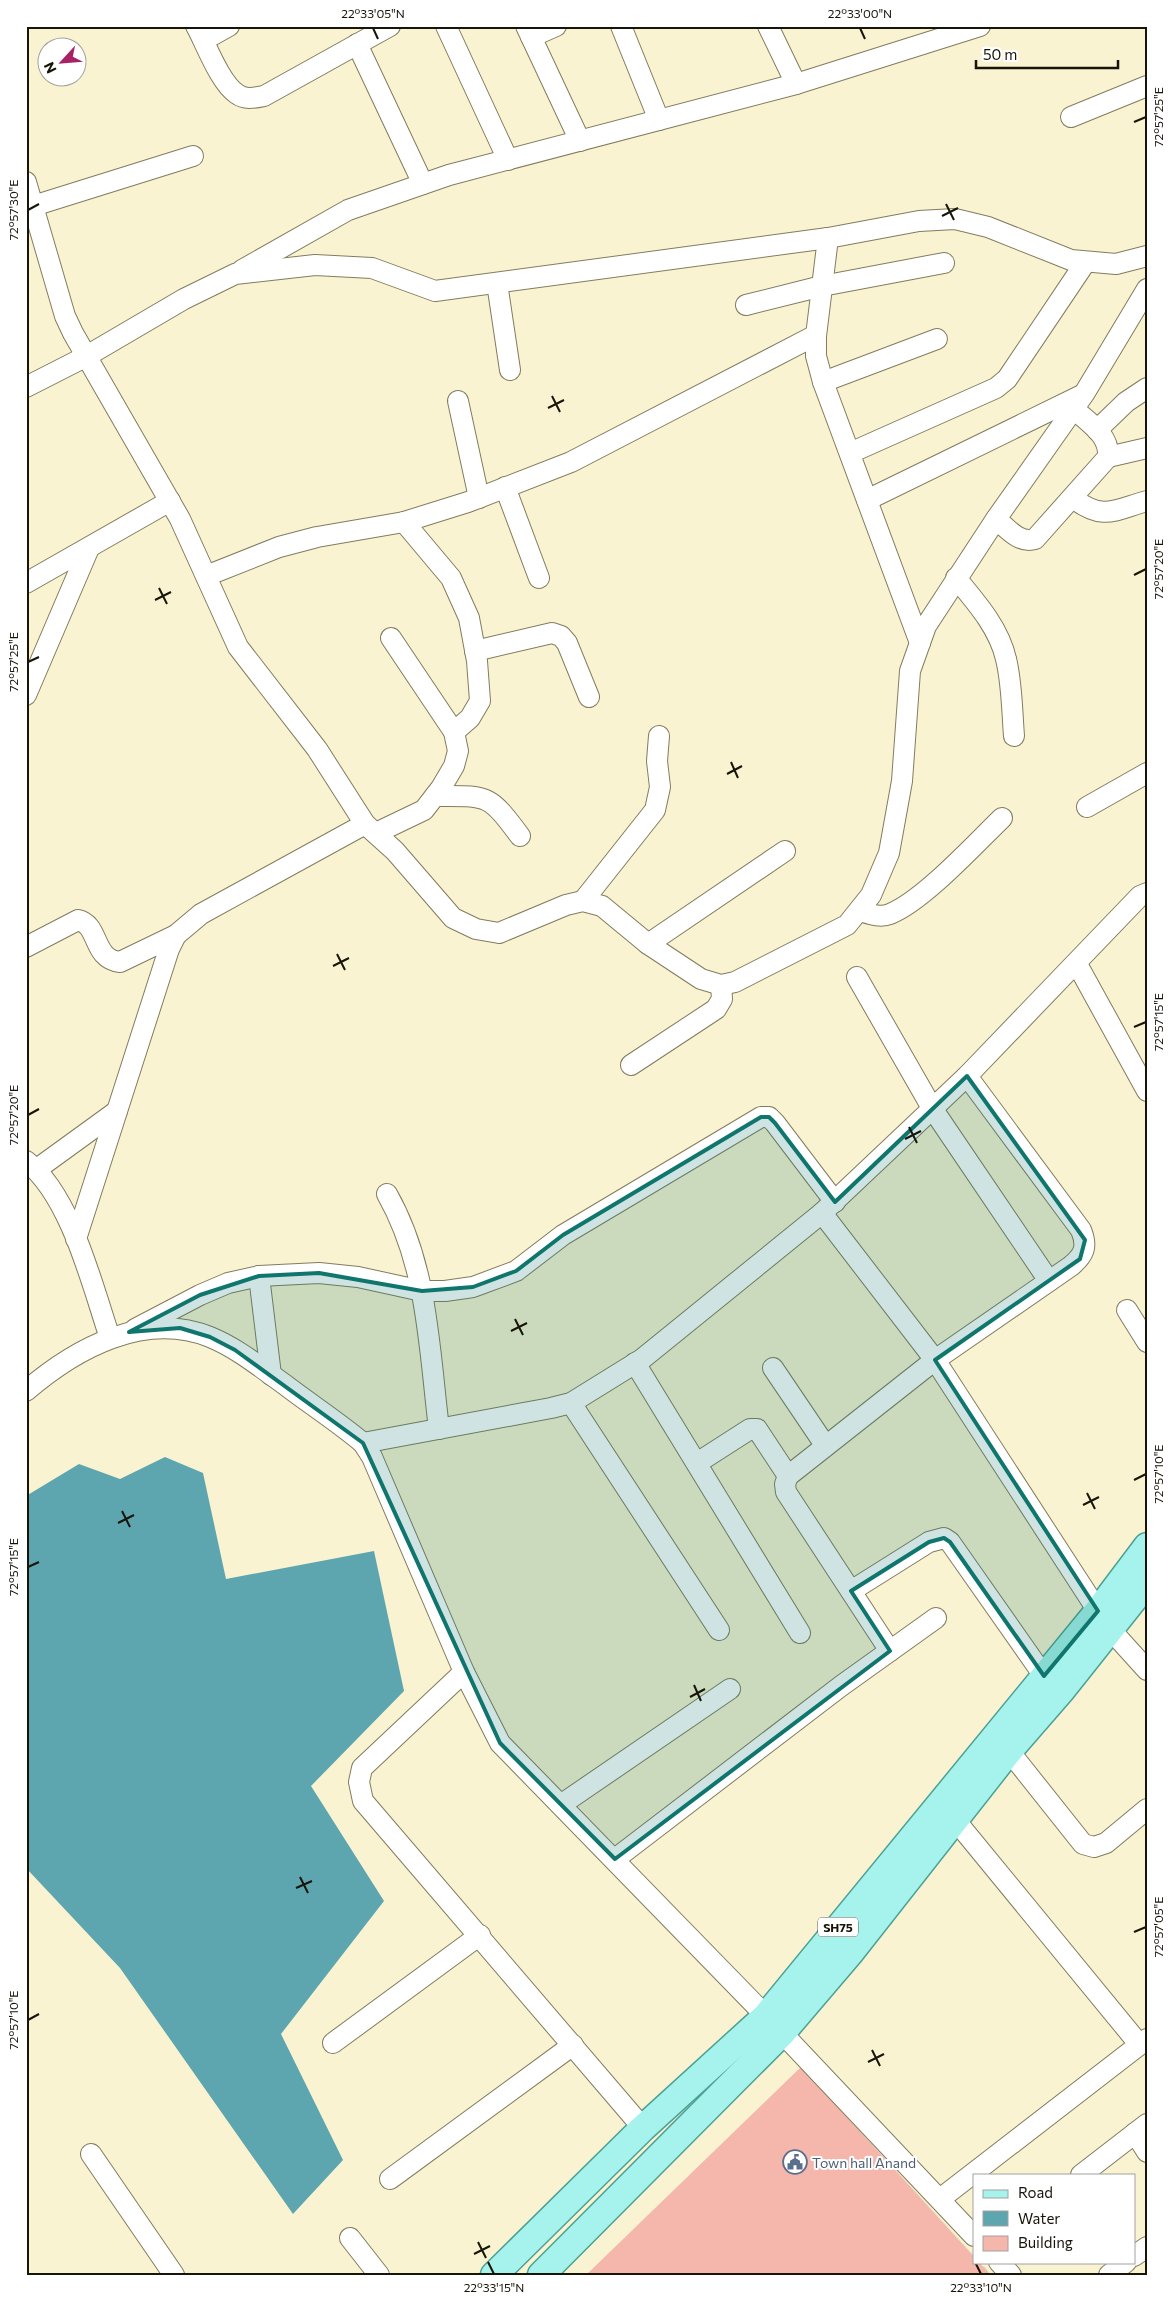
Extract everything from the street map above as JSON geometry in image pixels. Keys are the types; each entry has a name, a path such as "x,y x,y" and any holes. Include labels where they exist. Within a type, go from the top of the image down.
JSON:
{"main road":[{"name":"SH75","path":"494,2275 643,2128 774,2024 852,1952 1009,1751 1062,1690 1147,1546"},
{"name":"SH75","path":"541,2275 774,2024 1044,1676 1104,1619 1147,1582"}],"street":[{"path":"229,26 200,33 227,85 237,95 249,99 264,96 390,26"},
{"path":"446,26 508,160"},
{"path":"556,26 528,32 580,141"},
{"path":"621,26 658,120"},
{"path":"768,26 796,84"},
{"path":"26,387 85,357 184,299 235,274 348,210 423,184 508,160 796,84 980,26"},
{"path":"357,44 423,184"},
{"path":"1072,117 1147,86"},
{"path":"33,206 193,156"},
{"path":"26,182 66,316 85,357 170,501 238,647 316,749 348,800 371,828 395,851 453,918 476,929 499,933 566,905 583,901 602,906 648,944 700,979 721,986 735,982 847,925 860,911 871,894 889,853 902,781 910,671 926,626 996,519 1079,402 1147,289"},
{"path":"235,274 314,265 372,268 435,291 828,238 919,221 955,219 988,228 1071,260 1085,263 1116,264 1147,256"},
{"path":"828,238 816,335 816,356 823,382 920,643"},
{"path":"746,305 822,286 944,263"},
{"path":"850,453 996,388 1008,380 1085,263"},
{"path":"497,283 510,370"},
{"path":"206,576 279,547 317,537 404,522 479,498 571,462 816,335"},
{"path":"823,382 937,339"},
{"path":"1097,430 1126,402 1147,388"},
{"path":"458,401 479,498"},
{"path":"867,500 1079,402"},
{"path":"996,519 1022,540 1028,542 1035,539 1044,532 1074,499 1108,457 1109,447 1079,402"},
{"path":"1108,457 1147,448"},
{"path":"505,487 540,578"},
{"path":"1074,499 1088,509 1105,512 1147,501"},
{"path":"26,583 170,501"},
{"path":"404,522 451,578 469,618 475,651 480,701 470,718 454,732"},
{"path":"26,695 89,548"},
{"path":"956,578 982,609 998,635 1006,659 1014,736"},
{"path":"475,651 552,633 562,636 567,643 589,697"},
{"path":"26,946 78,920 84,921 103,955 110,961 120,962 176,935 201,914 371,828 424,810 454,766 458,751 454,732 391,638"},
{"path":"583,901 655,810 660,787 657,761 659,736"},
{"path":"1087,807 1147,773"},
{"path":"435,796 481,796 500,808 520,836"},
{"path":"860,911 878,916 890,914 908,903 934,883 1002,818"},
{"path":"648,944 785,851"},
{"path":"363,1443 571,1403 635,1363 829,1207 967,1076 1077,964 1140,896 1147,893"},
{"path":"76,1239 169,950 176,935"},
{"path":"1077,964 1147,1091"},
{"path":"857,977 932,1108 1049,1282"},
{"path":"631,1065 716,1010 722,999 721,986"},
{"path":"890,1651 786,1492 785,1484 788,1476 935,1360 1080,1259 1085,1250 1085,1240 1081,1230 967,1076"},
{"path":"110,1338 76,1239 55,1193 32,1165 117,1111"},
{"path":"26,1391 59,1364 83,1349 129,1332 173,1307 228,1283 259,1276 319,1273 358,1277 422,1291 445,1291 473,1287 516,1271 563,1235 760,1117 769,1116 829,1207 935,1360 1104,1619 1147,1670"},
{"path":"387,1194 402,1221 422,1291 439,1429"},
{"path":"259,1276 271,1375"},
{"path":"1127,1310 1147,1342"},
{"path":"129,1332 180,1328 210,1337 271,1375 363,1443 372,1458 464,1672 500,1743 562,1804 774,2024 973,2235"},
{"path":"635,1363 800,1633"},
{"path":"773,1368 825,1445"},
{"path":"571,1403 719,1630"},
{"path":"696,1464 750,1429 757,1429 788,1476"},
{"path":"851,1591 929,1542 944,1538 950,1542 1044,1676"},
{"path":"615,1859 841,1686 936,1618"},
{"path":"464,1672 362,1768 359,1782 363,1801 480,1935 643,2128"},
{"path":"562,1804 730,1689"},
{"path":"1009,1751 1083,1844 1094,1847 1106,1843 1147,1810"},
{"path":"940,2199 1143,2041 956,1821"},
{"path":"333,2043 480,1935"},
{"path":"390,2179 574,2045"},
{"path":"1082,2174 1141,2128 1147,2152"},
{"path":"91,2154 174,2275"},
{"path":"350,2238 379,2275"},
{"path":"1136,2255 1147,2247"},
{"path":"1001,2264 1011,2275"},
{"path":"1109,2275 1123,2264"}],"highlighted area":[{"path":"967,1076 1085,1240 1080,1259 935,1360 1098,1611 1044,1676 950,1542 944,1538 929,1542 851,1591 890,1651 615,1859 500,1743 363,1443 235,1350 210,1337 180,1328 129,1332 200,1295 259,1276 319,1273 422,1291 473,1287 516,1271 563,1235 761,1117 769,1117 775,1123 835,1202"}],"water":[{"path":"165,1457 203,1473 226,1579 374,1551 404,1691 311,1786 384,1901 281,2034 343,2160 293,2214 120,1968 26,1868 26,1496 79,1464 120,1479"}],"building":[{"name":"Town hall Anand","path":"801,2067 973,2256 973,2264 981,2264 990,2275 586,2275"}],"place":[{"name":"Town hall Anand","path":"795,2162"}]}
